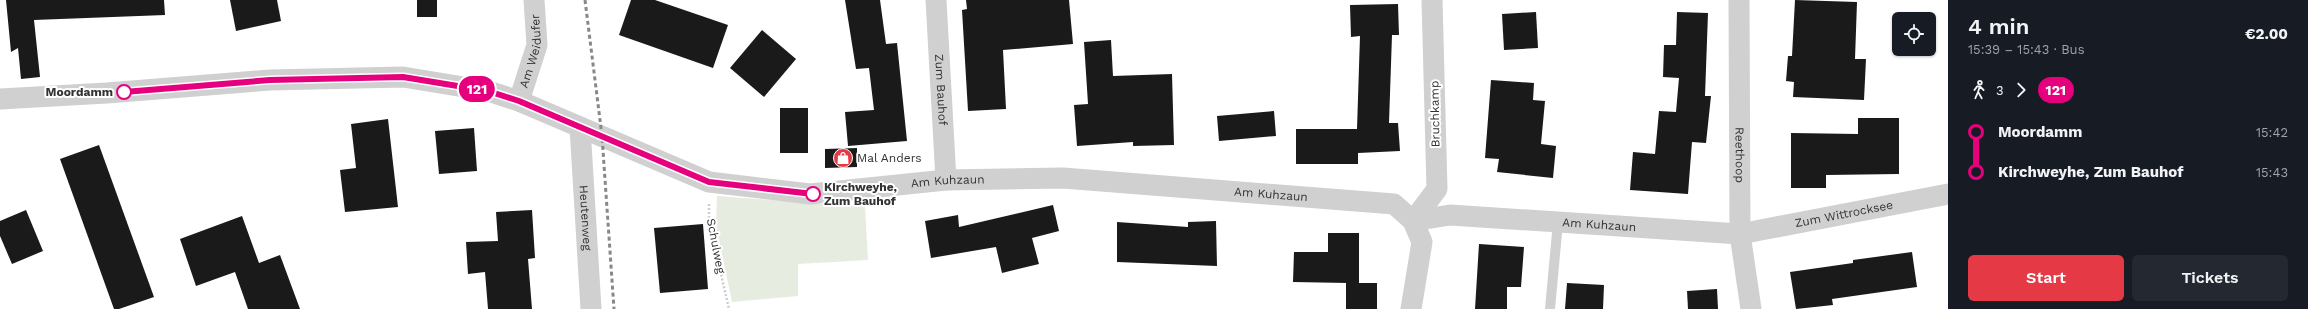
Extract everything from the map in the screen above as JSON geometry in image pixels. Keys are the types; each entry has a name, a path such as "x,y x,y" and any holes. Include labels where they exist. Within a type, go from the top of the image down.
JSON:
{"street":[{"name":"Am Weidufer","path":"519,101 537,44 534,0"},
{"name":"Zum Bauhof","path":"936,0 946,180"},
{"name":"Bruchkamp","path":"1413,221 1437,189 1432,0"},
{"name":"Reethoop","path":"1739,0 1740,234 1751,309"},
{"name":"Am Kuhzaun","path":"0,99 107,93 270,80 403,77 488,91 519,101 709,182 810,194 946,180 1064,178 1394,204 1413,221 1450,215 1740,234"},
{"name":"Heutenweg","path":"580,127 591,309"},
{"name":"Zum Wittrocksee","path":"1740,234 1948,194"},
{"path":"1411,309 1422,242 1413,221"}],"lane":[{"path":"1550,309 1558,222"}],"path":[{"name":"Schulweg","path":"709,182 709,222 729,309"}],"shaded area":[{"path":"717,196 865,207 868,260 798,264 798,296 732,302 716,225"}],"building":[{"path":"6,0 164,0 165,15 34,20 40,77 21,79 18,48 11,52"},
{"path":"230,0 277,0 281,21 236,31"},
{"path":"417,0 437,0 437,17 417,17"},
{"path":"631,0 655,0 728,25 713,68 619,35"},
{"path":"845,0 880,0 886,44 897,43 907,141 848,146 845,112 874,110 869,68 856,69"},
{"path":"966,0 1069,0 1073,44 1003,50 1006,109 968,111 962,10 967,9"},
{"path":"1795,0 1857,2 1855,59 1866,59 1864,100 1793,97 1794,82 1786,81 1788,56 1792,56"},
{"path":"1398,4 1399,35 1392,35 1389,123 1398,123 1400,151 1358,153 1358,164 1296,164 1296,129 1357,129 1360,36 1351,37 1350,5"},
{"path":"1536,12 1538,48 1504,50 1502,14"},
{"path":"1677,12 1708,13 1705,96 1711,96 1706,143 1692,142 1688,194 1630,190 1633,152 1655,154 1659,111 1676,112 1679,78 1663,77 1664,45 1676,45"},
{"path":"762,30 796,59 764,97 730,68"},
{"path":"1111,40 1113,76 1172,74 1174,145 1133,146 1133,142 1077,146 1074,105 1088,104 1084,42"},
{"path":"1491,80 1534,83 1533,100 1545,101 1541,144 1556,146 1553,178 1497,172 1499,159 1485,158"},
{"path":"780,108 808,108 808,153 780,153"},
{"path":"1274,111 1276,136 1219,141 1217,116"},
{"path":"1858,118 1899,118 1899,174 1826,175 1826,188 1791,188 1791,133 1858,134"},
{"path":"388,119 398,207 345,212 340,170 356,168 351,124"},
{"path":"474,128 477,171 439,174 435,131"},
{"path":"99,145 154,297 119,309 114,309 60,159"},
{"path":"857,148 857,167 825,168 825,149"},
{"path":"1053,205 1059,231 1032,238 1039,264 1002,273 996,247 931,258 925,221 958,215 959,227"},
{"path":"26,210 43,251 12,264 0,236 0,221"},
{"path":"532,210 535,258 528,259 532,309 488,309 485,272 468,274 466,242 498,241 496,212"},
{"path":"242,216 259,263 280,255 300,309 248,309 235,272 196,286 180,239"},
{"path":"1216,221 1217,266 1117,262 1117,222 1188,227 1188,222"},
{"path":"703,224 708,289 660,293 654,228"},
{"path":"1328,233 1359,233 1359,283 1377,283 1377,309 1346,309 1346,283 1348,283 1293,282 1294,252 1328,252"},
{"path":"1479,244 1524,247 1521,287 1507,287 1507,309 1475,309"},
{"path":"1912,252 1917,287 1832,299 1833,305 1796,309 1790,272 1853,263 1853,260"},
{"path":"1567,283 1604,285 1603,309 1565,309"},
{"path":"1717,289 1718,309 1688,309 1687,291"}],"railway":[{"path":"585,0 602,136 614,309"}],"bus line":[{"name":"121","path":"124,92 270,80 403,77 488,91 519,101 709,182 813,194"}],"place":[{"name":"Moordamm","path":"124,92"},
{"name":"Mal Anders","path":"843,158"},
{"name":"Kirchweyhe, Zum Bauhof","path":"813,194"}]}
